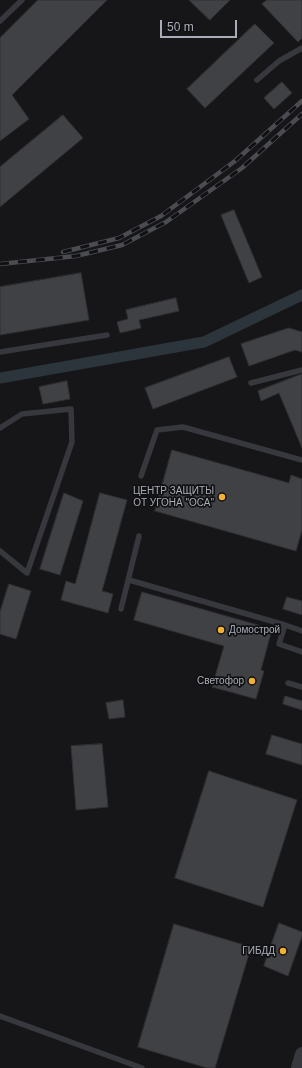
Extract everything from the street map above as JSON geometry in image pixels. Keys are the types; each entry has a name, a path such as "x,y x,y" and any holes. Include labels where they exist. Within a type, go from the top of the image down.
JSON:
{"street":[{"path":"298,1068 302,1054"}],"lane":[{"path":"0,21 22,0"},
{"path":"257,80 280,61 302,48"},
{"path":"0,352 107,335"},
{"path":"251,383 302,370"},
{"path":"0,428 22,414 71,409 72,442 27,573 0,551"},
{"path":"141,476 156,430 183,427 302,460"},
{"path":"121,609 140,536"},
{"path":"129,580 302,631"},
{"path":"285,625 279,644 302,652"},
{"path":"288,683 302,687"},
{"path":"0,1016 142,1068"}],"building":[{"path":"38,0 107,0 12,95 29,119 0,141 0,38"},
{"path":"189,0 230,0 210,20"},
{"path":"267,0 302,0 302,38 298,42 262,4"},
{"path":"255,24 274,43 205,108 187,89"},
{"path":"282,82 292,93 274,109 264,98"},
{"path":"63,115 83,138 0,207 0,167"},
{"path":"234,210 262,277 249,283 221,215"},
{"path":"81,273 89,320 0,335 0,287"},
{"path":"176,298 179,311 139,320 141,328 120,333 117,322 128,319 126,310"},
{"path":"289,328 302,332 302,352 295,350 249,366 241,344"},
{"path":"229,357 237,377 153,409 145,388"},
{"path":"302,374 302,448 279,393 261,401 258,391"},
{"path":"67,381 70,399 43,404 39,387"},
{"name":"ЦЕНТР ЗАЩИТЫ ОТ УГОНА \"ОСА\"","path":"172,450 289,483 291,475 302,479 302,530 296,551 155,511"},
{"path":"64,493 83,501 60,575 40,569"},
{"path":"100,493 127,500 102,591 113,594 108,613 61,600 66,581 75,584"},
{"path":"9,584 31,591 16,639 0,634 0,612"},
{"path":"142,592 272,629 261,670 264,671 256,699 212,687 224,646 134,620"},
{"path":"287,597 302,601 302,615 283,609"},
{"path":"285,696 302,701 302,710 283,704"},
{"path":"123,700 125,717 109,719 106,703"},
{"path":"272,735 302,744 302,765 266,754"},
{"path":"102,744 108,807 76,810 71,746"},
{"path":"209,771 297,800 263,907 175,878"},
{"name":"ГИБДД","path":"279,923 302,932 302,936 288,976 264,966"},
{"path":"174,924 251,947 215,1068 207,1068 138,1047"}],"waterway":[{"path":"0,378 204,342 302,295"}],"railway":[{"path":"63,252 119,238 161,216 235,161 302,101"},
{"path":"0,264 76,256 122,245 166,222 242,168 302,114"}],"place":[{"name":"ЦЕНТР ЗАЩИТЫ ОТ УГОНА \"ОСА\"","path":"222,497"},
{"name":"Домострой","path":"221,630"},
{"name":"Светофор","path":"252,681"},
{"name":"ГИБДД","path":"283,951"}]}
